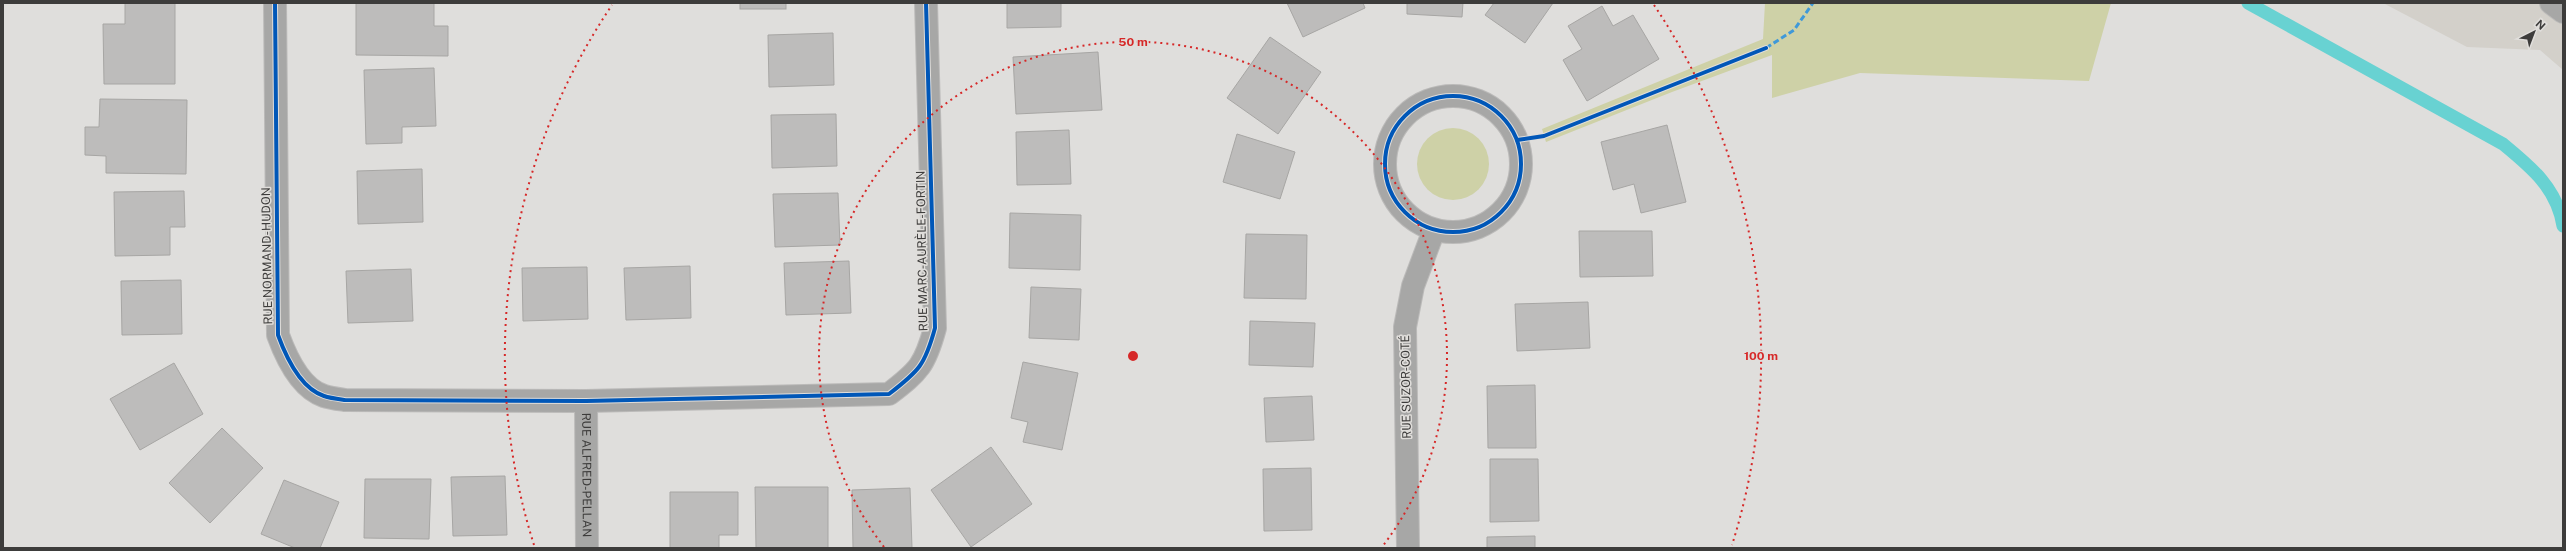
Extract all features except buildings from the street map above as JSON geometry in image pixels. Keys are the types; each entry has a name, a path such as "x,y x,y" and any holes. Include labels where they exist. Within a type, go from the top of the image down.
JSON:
{"street":[{"name":"RUE NORMAND-HUDON","path":"275,3 278,336 295,371 314,390 323,396 345,400 586,401"},
{"name":"RUE MARC-AURÈLE-FORTIN","path":"586,401 888,394 910,378 927,357 935,328 926,3"},
{"path":"2551,3 2563,12"},
{"path":"1456,95 1478,100 1498,112 1509,126 1521,152 1521,175 1514,197 1500,215 1480,228 1458,232 1434,230 1414,221 1399,206 1388,186 1384,164 1388,142 1398,122 1408,112 1433,98 1456,95"},
{"name":"RUE SUZOR-COTÉ","path":"1408,548 1405,328 1414,286 1434,230"},
{"name":"RUE ALFRED-PELLAN","path":"586,401 587,548"}],"shaded area":[{"path":"2383,3 2563,3 2563,70 2540,50 2467,47"}],"green space":[{"path":"1765,3 2111,3 2089,81 1860,73 1772,98 1772,55 1672,92 1546,142 1542,129 1763,39"},
{"path":"1446,128 1460,128 1479,138 1489,157 1489,171 1479,190 1460,200 1446,200 1427,190 1417,171 1417,157 1427,138"}],"waterway":[{"path":"2248,3 2503,144 2533,170 2549,189 2560,213 2563,226"}],"marked path":[{"path":"1766,48 1794,30 1813,3"}],"cycle path":[{"path":"275,3 278,335 285,353 301,379 315,392 326,397 345,400 586,401 889,394 920,366 928,351 935,328 926,3"},
{"path":"1517,140 1544,136 1766,48"},
{"path":"1446,96 1460,96 1479,101 1491,107 1506,121 1516,138 1520,151 1521,164 1520,177 1516,190 1510,202 1496,217 1491,221 1473,229 1460,232 1446,232 1427,227 1415,221 1400,207 1396,202 1388,184 1385,171 1385,157 1390,138 1396,126 1410,111 1415,107 1433,99 1446,96"}]}
